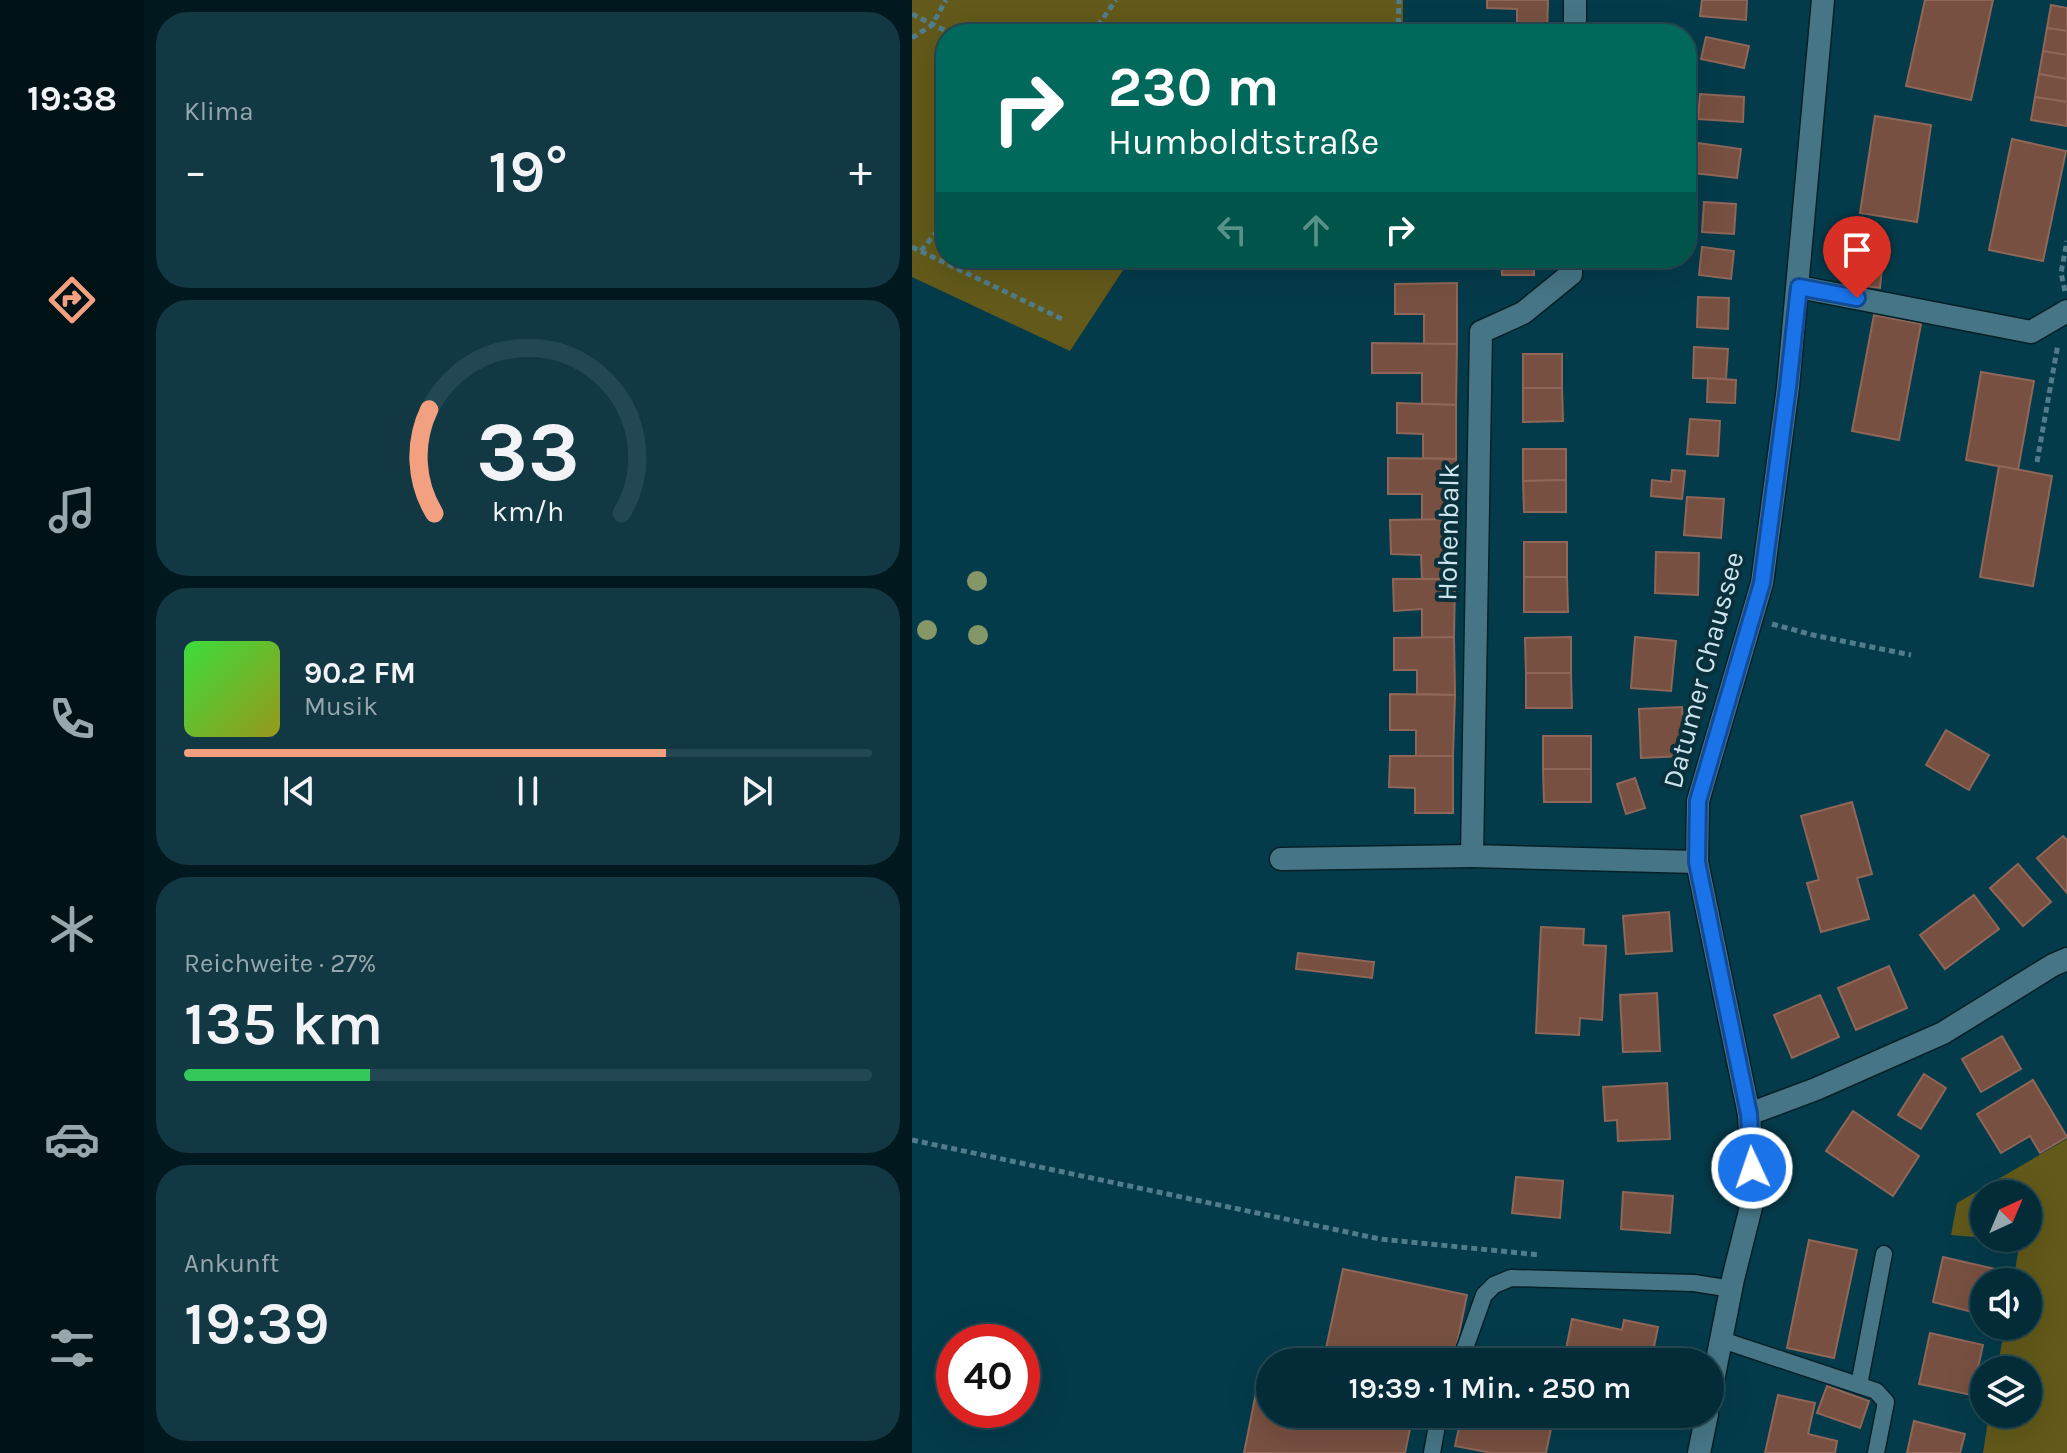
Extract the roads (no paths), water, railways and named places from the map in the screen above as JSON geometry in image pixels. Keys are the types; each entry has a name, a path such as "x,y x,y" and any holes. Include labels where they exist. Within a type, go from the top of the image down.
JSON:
{"street":[{"path":"1575,0 1575,24"},
{"name":"Datumer Chaussee","path":"1720,1348 1754,1195 1749,1114 1697,862 1698,801 1762,583 1799,287 1823,0"},
{"name":"Hohenbalk","path":"1472,856 1481,332 1523,313 1571,274 1571,268"},
{"path":"1799,287 2031,332 2067,311"},
{"path":"1281,859 1472,856 1697,862"},
{"path":"1749,1114 1816,1089 1943,1033 2067,959"},
{"path":"1699,1453 1704,1428"}],"lane":[{"path":"1859,1385 1884,1254"},
{"path":"1465,1348 1484,1295 1494,1285 1511,1278 1694,1283 1732,1289"},
{"path":"1722,1340 1876,1391 1886,1402 1876,1453"},
{"path":"1432,1453 1436,1428"}]}
